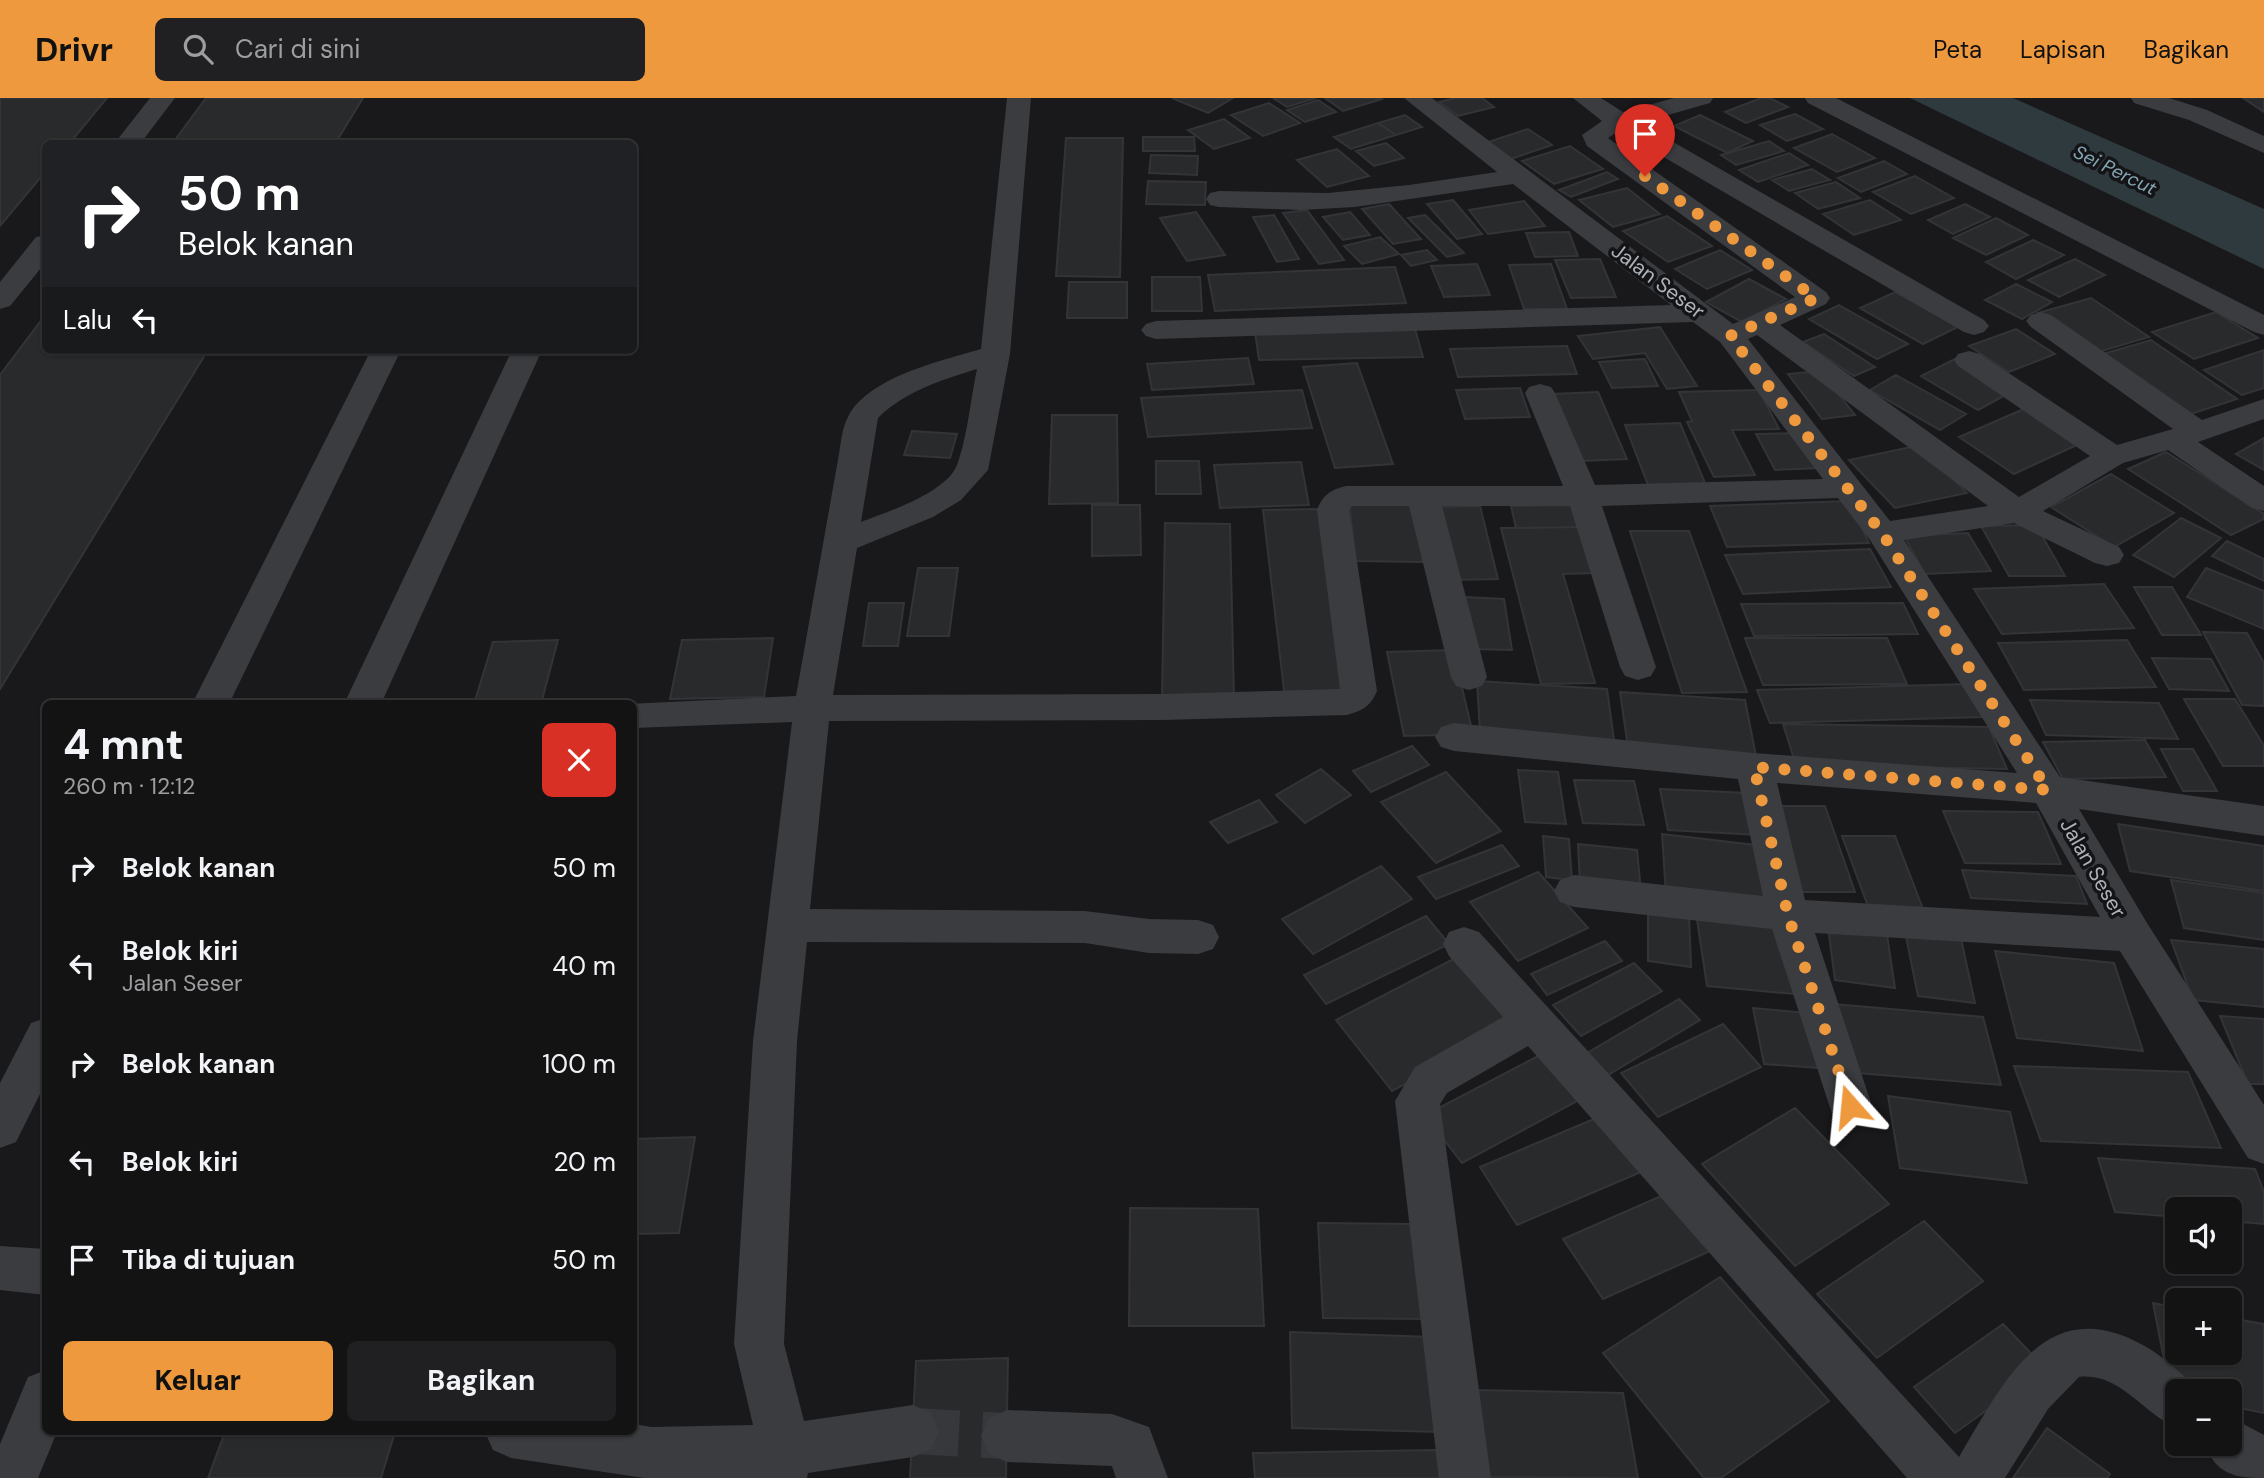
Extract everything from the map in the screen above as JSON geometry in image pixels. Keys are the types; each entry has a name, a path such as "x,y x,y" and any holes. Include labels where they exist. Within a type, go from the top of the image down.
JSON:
{"street":[{"path":"129,140 163,98"},
{"path":"841,542 921,510 950,493 972,470 995,354 1019,98"},
{"name":"Jalan Seser","path":"1416,98 1702,313 1745,330 1847,488 1882,533 2048,790 2132,935 2264,1144"},
{"path":"1585,98 1848,285"},
{"path":"1701,98 1619,121 1595,135 1596,141 1848,285 1974,326"},
{"path":"1817,98 2264,326"},
{"path":"2143,98 2199,115 2264,145"},
{"path":"1219,200 1299,202 1358,198 1420,192 1517,176"},
{"path":"0,300 42,248"},
{"path":"1745,330 1848,285"},
{"path":"1156,330 1702,313"},
{"path":"2041,321 2264,501"},
{"path":"1745,330 2018,512 2107,555"},
{"path":"212,700 384,354"},
{"path":"364,700 525,354"},
{"path":"783,1464 759,1344 775,1041 813,708 862,417 886,396 915,381 995,354"},
{"path":"1969,360 2112,456"},
{"path":"1540,393 1583,496 1638,667"},
{"path":"1882,533 2018,512 2112,456 2264,408"},
{"path":"637,715 813,708 1162,707 1336,702 1356,698 1359,683 1333,510 1337,501 1346,496 1583,496 1847,488"},
{"path":"1423,495 1469,677"},
{"path":"1454,737 1754,767 2048,790 2264,821"},
{"path":"1754,767 1788,915 1850,1106"},
{"path":"1574,891 1788,915 2132,935"},
{"path":"788,925 1085,927 1149,936 1198,937"},
{"path":"1464,944 1942,1478"},
{"path":"1465,1478 1417,1101 1431,1080 1532,1021"},
{"path":"0,1128 42,1044"},
{"path":"0,1268 42,1272"},
{"path":"1976,1478 2028,1394 2067,1355 2086,1351 2107,1355 2133,1367 2165,1393"},
{"path":"12,1478 42,1405"},
{"path":"531,1435 652,1453 783,1464 913,1431"},
{"path":"1007,1436 1112,1440 1131,1446 1142,1478"},
{"path":"2242,1451 2264,1465"}],"water":[{"name":"Sei Percut","path":"1910,98 2013,98 2264,209 2264,269"}],"building":[{"path":"0,98 107,98 72,140 42,140 42,176 0,226"},
{"path":"206,98 363,98 337,140 175,140"},
{"path":"1172,98 1233,98 1208,113"},
{"path":"1273,98 1316,98 1287,107"},
{"path":"1325,98 1381,98 1382,99 1343,111"},
{"path":"1455,98 1482,98 1494,107 1458,116 1439,102"},
{"path":"1761,98 1770,98 1788,107 1746,123 1725,112"},
{"path":"2243,98 2264,98 2264,112"},
{"path":"1318,100 1336,112 1305,122 1287,110"},
{"path":"1269,103 1300,123 1263,136 1231,115"},
{"path":"1795,114 1823,129 1787,141 1760,125"},
{"path":"1405,115 1422,127 1396,135 1378,123"},
{"path":"1700,115 1753,141 1727,153 1674,126"},
{"path":"1224,119 1250,138 1214,149 1188,130"},
{"path":"1378,123 1396,135 1351,149 1334,137"},
{"path":"1528,129 1552,145 1511,159 1488,142"},
{"path":"1832,134 1875,158 1837,172 1794,148"},
{"path":"1143,137 1194,137 1195,151 1143,151"},
{"path":"1066,138 1123,138 1120,277 1056,276"},
{"path":"1769,141 1784,151 1736,165 1721,155"},
{"path":"1386,143 1404,158 1374,166 1356,151"},
{"path":"1570,146 1603,169 1554,184 1522,161"},
{"path":"1337,149 1369,176 1327,187 1297,160"},
{"path":"1789,153 1808,165 1758,182 1739,170"},
{"path":"1151,155 1198,156 1197,175 1149,173"},
{"path":"1884,161 1907,174 1861,192 1838,178"},
{"path":"1812,169 1830,180 1789,191 1772,180"},
{"path":"1607,172 1618,179 1571,197 1559,190"},
{"path":"1915,176 1954,198 1911,214 1873,192"},
{"path":"1148,181 1206,182 1205,205 1146,204"},
{"path":"1836,182 1860,198 1818,209 1795,193"},
{"path":"1627,188 1660,214 1613,227 1579,200"},
{"path":"1453,200 1482,234 1457,239 1427,204"},
{"path":"1870,200 1901,220 1854,235 1823,214"},
{"path":"1524,201 1545,226 1488,234 1469,210"},
{"path":"1389,204 1421,239 1393,244 1362,209"},
{"path":"1965,204 1990,217 1953,234 1928,220"},
{"path":"1307,210 1344,260 1319,264 1283,213"},
{"path":"1196,212 1225,255 1187,261 1160,218"},
{"path":"1350,212 1370,235 1343,240 1323,217"},
{"path":"1274,215 1299,259 1277,262 1253,217"},
{"path":"1425,215 1464,253 1447,257 1408,218"},
{"path":"1667,216 1712,246 1668,262 1623,231"},
{"path":"1996,218 2028,235 1986,255 1953,238"},
{"path":"1569,232 1578,256 1535,257 1526,233"},
{"path":"1380,237 1399,254 1362,264 1344,246"},
{"path":"2033,240 2064,255 2016,279 1986,262"},
{"path":"1427,250 1437,260 1411,266 1401,255"},
{"path":"1720,250 1752,270 1707,289 1675,269"},
{"path":"1600,259 1616,297 1571,298 1555,260"},
{"path":"2075,259 2105,275 2059,297 2028,280"},
{"path":"1477,264 1490,295 1444,297 1431,266"},
{"path":"1551,264 1567,309 1524,309 1509,265"},
{"path":"1395,267 1406,303 1215,311 1208,275"},
{"path":"1152,277 1200,277 1202,311 1152,311"},
{"path":"1749,279 1786,299 1742,322 1706,302"},
{"path":"1069,282 1127,282 1127,318 1067,318"},
{"path":"2016,284 2052,302 2022,319 1985,300"},
{"path":"1895,292 1958,327 1923,344 1860,308"},
{"path":"2091,298 2149,337 2095,353 2038,313"},
{"path":"1839,305 1908,344 1877,359 1809,319"},
{"path":"2216,312 2258,338 2194,359 2152,332"},
{"path":"42,319 42,354 206,354 0,689 0,375"},
{"path":"1660,327 1697,386 1667,389 1645,353 1593,359 1578,336"},
{"path":"1415,329 1423,357 1259,360 1255,332"},
{"path":"2016,329 2055,354 2009,372 1969,346"},
{"path":"1824,334 1875,367 1854,376 1803,342"},
{"path":"2151,340 2237,399 2188,415 2103,354"},
{"path":"1567,346 1577,374 1458,377 1450,349"},
{"path":"2264,350 2264,388 2242,395 2204,370"},
{"path":"1248,358 1254,384 1152,390 1147,364"},
{"path":"1645,359 1658,386 1612,388 1599,362"},
{"path":"1955,359 2013,391 1978,410 1921,376"},
{"path":"1357,363 1393,464 1335,468 1303,367"},
{"path":"1820,371 1855,415 1822,419 1788,374"},
{"path":"1896,375 1966,414 1940,430 1870,390"},
{"path":"1520,388 1530,417 1465,419 1456,390"},
{"path":"1302,390 1312,428 1148,437 1141,398"},
{"path":"1759,390 1779,429 1732,430 1755,475 1714,477 1687,422 1692,421 1679,392"},
{"path":"1598,392 1627,459 1580,461 1553,394"},
{"path":"2024,409 2079,444 2014,474 1959,437"},
{"path":"1052,415 1117,415 1118,503 1049,504"},
{"path":"1680,423 1705,483 1648,485 1625,425"},
{"path":"912,431 957,434 950,458 904,455"},
{"path":"1800,433 1820,468 1775,470 1756,434"},
{"path":"2264,438 2264,470 2236,454"},
{"path":"1920,445 1967,493 1895,508 1849,460"},
{"path":"2166,452 2264,514 2264,519 2231,535 2128,469"},
{"path":"1156,461 1199,461 1201,494 1156,494"},
{"path":"1301,462 1309,505 1220,508 1214,465"},
{"path":"2111,474 2174,513 2114,547 2051,507"},
{"path":"1849,501 1869,543 1727,547 1710,506"},
{"path":"1349,502 1415,502 1423,562 1356,561"},
{"path":"1092,505 1140,505 1141,555 1092,556"},
{"path":"1574,505 1580,527 1516,528 1511,506"},
{"path":"1480,506 1498,579 1454,580 1437,507"},
{"path":"1319,509 1348,698 1285,699 1263,510"},
{"path":"2181,518 2221,538 2174,577 2133,555"},
{"path":"1165,523 1230,524 1234,700 1162,698"},
{"path":"2036,525 2065,576 2009,576 1981,526"},
{"path":"1580,527 1595,573 1563,574 1595,683 1541,684 1501,528"},
{"path":"1630,531 1689,531 1747,692 1682,693"},
{"path":"1968,533 1991,571 1925,574 1904,536"},
{"path":"2227,541 2264,559 2264,581 2212,556"},
{"path":"1870,549 1891,587 1743,594 1725,555"},
{"path":"918,568 958,568 949,636 907,636"},
{"path":"2206,568 2264,591 2264,629 2187,597"},
{"path":"2104,584 2134,628 2002,634 1974,589"},
{"path":"2134,587 2172,587 2201,635 2162,635"},
{"path":"1465,597 1504,599 1512,650 1471,649"},
{"path":"869,603 904,603 898,646 863,646"},
{"path":"1903,603 1918,634 1754,636 1741,604"},
{"path":"2203,632 2247,633 2264,663 2264,706 2242,705"},
{"path":"773,638 764,697 670,699 682,640"},
{"path":"1745,638 1887,638 1907,684 1763,685"},
{"path":"558,640 542,700 475,700 493,642"},
{"path":"2127,640 2156,687 2024,690 1998,643"},
{"path":"1453,650 1473,734 1404,736 1387,652"},
{"path":"2152,658 2211,659 2229,691 2169,689"},
{"path":"1477,681 1607,689 1614,740 1480,732"},
{"path":"1967,684 1984,717 1770,723 1757,690"},
{"path":"1620,692 1745,700 1756,756 1628,747"},
{"path":"2184,699 2235,699 2264,746 2264,766 2223,766"},
{"path":"2030,700 2159,703 2178,739 2046,735"},
{"path":"1783,724 1989,727 2007,769 1796,765"},
{"path":"2145,740 2166,777 2063,779 2043,742"},
{"path":"1412,746 1429,765 1371,792 1353,771"},
{"path":"2161,749 2193,749 2217,791 2183,791"},
{"path":"1321,769 1351,795 1305,823 1276,795"},
{"path":"1518,770 1558,772 1566,824 1525,822"},
{"path":"1446,772 1501,831 1436,863 1381,802"},
{"path":"1574,780 1634,781 1644,825 1583,823"},
{"path":"1660,789 1748,793 1758,835 1668,830"},
{"path":"1259,800 1277,822 1228,843 1210,822"},
{"path":"1773,806 1825,806 1855,892 1800,892"},
{"path":"1943,811 2038,812 2061,864 1965,863"},
{"path":"2118,824 2264,846 2264,891 2130,871"},
{"path":"1662,834 1764,846 1771,908 1666,895"},
{"path":"1543,836 1569,839 1572,880 1546,877"},
{"path":"1842,836 1895,836 1923,909 1869,909"},
{"path":"1578,844 1637,850 1641,891 1580,885"},
{"path":"1502,845 1519,866 1436,899 1418,877"},
{"path":"1381,866 1412,899 1313,954 1282,919"},
{"path":"1962,870 2076,876 2087,904 1971,898"},
{"path":"1538,872 1588,928 1518,961 1470,902"},
{"path":"2171,880 2264,893 2264,940 2184,928"},
{"path":"1648,908 1689,914 1691,967 1648,961"},
{"path":"1696,913 1781,920 1795,994 1707,986"},
{"path":"1426,916 1449,944 1326,1004 1304,975"},
{"path":"1827,920 1886,928 1895,988 1835,980"},
{"path":"1904,927 1960,934 1975,1003 1918,996"},
{"path":"2171,940 2264,949 2264,1007 2193,1000"},
{"path":"1605,941 1622,961 1547,995 1531,974"},
{"path":"1995,951 2114,963 2143,1051 2017,1038"},
{"path":"1461,955 1520,1022 1392,1091 1336,1020"},
{"path":"1634,963 1662,991 1581,1036 1553,1005"},
{"path":"1679,999 1700,1020 1608,1075 1587,1053"},
{"path":"1833,1004 1983,1017 2001,1085 1846,1072"},
{"path":"1753,1008 1806,1013 1818,1068 1764,1064"},
{"path":"2220,1016 2264,1019 2264,1084 2248,1084"},
{"path":"1723,1024 1761,1067 1658,1117 1621,1073"},
{"path":"1542,1054 1581,1099 1462,1163 1425,1115"},
{"path":"2014,1066 2188,1072 2221,1148 2041,1141"},
{"path":"1888,1096 2010,1112 2027,1183 1900,1168"},
{"path":"1795,1108 1889,1204 1795,1266 1702,1164"},
{"path":"1601,1116 1641,1172 1517,1225 1480,1167"},
{"path":"695,1137 679,1233 637,1234 637,1139"},
{"path":"2098,1158 2255,1169 2264,1192 2264,1224 2242,1222 2242,1197 2165,1197 2165,1216 2115,1212"},
{"path":"1668,1193 1710,1251 1603,1299 1563,1239"},
{"path":"1130,1208 1258,1209 1264,1326 1129,1326"},
{"path":"1924,1221 1983,1281 1877,1358 1817,1294"},
{"path":"1318,1223 1413,1224 1422,1319 1323,1318"},
{"path":"1720,1277 1829,1401 1721,1478 1704,1478 1603,1353"},
{"path":"2153,1303 2165,1306 2165,1364"},
{"path":"2242,1320 2264,1324 2264,1413 2242,1408 2242,1379 2168,1379 2165,1365 2242,1365"},
{"path":"2003,1324 2045,1368 1955,1433 1914,1387"},
{"path":"1290,1332 1431,1337 1439,1432 1292,1428"},
{"path":"1008,1358 1006,1478 910,1478 916,1361"},
{"path":"1474,1390 1623,1393 1638,1478 1484,1477"},
{"path":"2047,1428 2110,1474 2107,1478 2013,1478"},
{"path":"224,1435 394,1435 381,1478 208,1478"},
{"path":"1436,1450 1440,1478 1255,1478 1253,1453"}],"tunnel":[{"path":"913,1431 1007,1436"}],"route":[{"path":"1645,176 1816,298 1730,336 1882,533 2048,790 1754,767 1788,915 1850,1106"}]}
